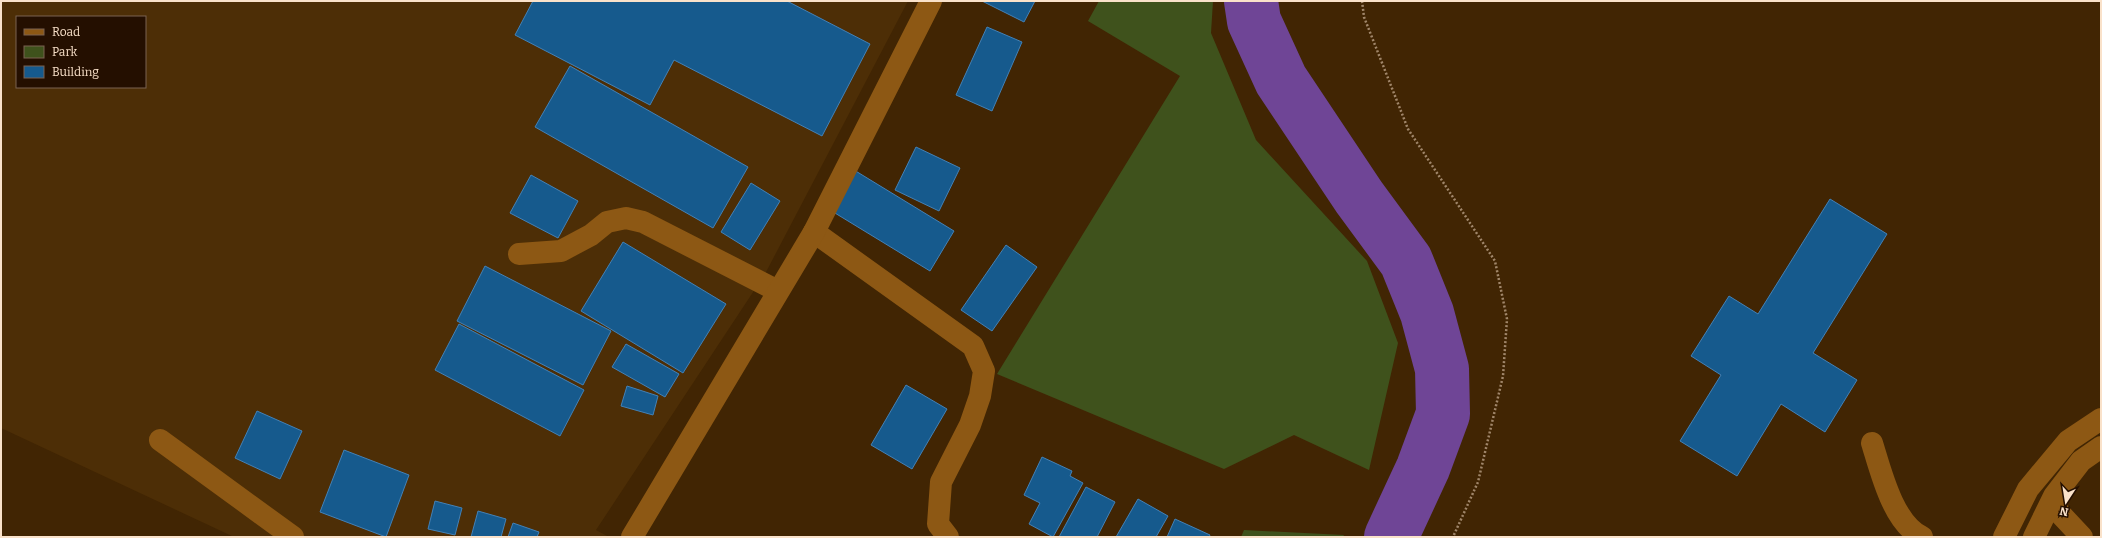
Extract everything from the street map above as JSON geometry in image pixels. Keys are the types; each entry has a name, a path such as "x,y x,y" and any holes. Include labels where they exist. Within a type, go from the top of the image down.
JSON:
{"street":[{"path":"632,537 814,232 931,1"},
{"path":"519,254 561,251 591,235 607,222 626,218 643,222 778,291"},
{"path":"814,232 973,346 984,371 980,396 970,425 941,482 938,524 948,537"},
{"path":"2004,537 2028,489 2068,441 2101,419"},
{"path":"160,440 293,537"},
{"path":"1872,443 1883,480 1900,515 1913,532 1922,537"},
{"path":"2034,537 2054,496 2081,461 2101,446"},
{"path":"2051,504 2082,537"}],"path":[{"path":"1362,1 1364,17 1408,129 1495,261 1507,319 1503,376 1478,482 1453,537"}],"shaded area":[{"path":"1,1 908,1 765,274 596,530 609,537 234,537 1,428"}],"green space":[{"path":"1099,1 1213,1 1211,33 1256,140 1367,261 1398,343 1369,470 1294,435 1224,469 997,374 1180,76 1088,21"},
{"path":"1244,530 1344,535 1343,537 1241,537"}],"building":[{"path":"533,1 787,1 870,44 822,136 674,60 650,105 515,35"},
{"path":"982,1 1035,1 1024,22"},
{"path":"987,27 1022,42 992,111 956,95"},
{"path":"570,66 748,167 713,228 535,127"},
{"path":"916,147 960,168 939,211 895,190"},
{"path":"854,170 954,231 930,271 830,210"},
{"path":"531,175 578,201 558,238 510,213"},
{"path":"751,183 780,201 750,250 721,232"},
{"path":"1830,199 1887,234 1813,353 1857,380 1825,432 1781,404 1737,476 1680,441 1721,375 1691,356 1729,296 1758,314"},
{"path":"623,242 726,304 683,373 581,311"},
{"path":"1006,245 1037,267 992,331 961,310"},
{"path":"485,266 611,331 583,385 457,321"},
{"path":"459,324 584,390 560,436 435,370"},
{"path":"626,344 679,374 665,397 612,367"},
{"path":"906,385 947,409 912,469 871,445"},
{"path":"627,386 658,396 653,415 621,406"},
{"path":"257,411 302,431 280,479 235,458"},
{"path":"344,450 409,475 386,537 320,512"},
{"path":"1042,457 1072,471 1070,476 1083,483 1053,537 1029,524 1040,503 1024,495"},
{"path":"1086,487 1115,502 1097,537 1059,537"},
{"path":"1138,499 1168,516 1156,537 1116,537"},
{"path":"435,501 462,508 455,535 428,529"},
{"path":"478,511 506,519 501,537 471,537"},
{"path":"1175,519 1210,535 1209,537 1167,537"},
{"path":"513,523 539,532 537,537 508,537"}],"waterway":[{"path":"1251,1 1254,21 1281,80 1359,197 1406,261 1427,313 1442,369 1443,414 1423,468 1391,537"}]}
